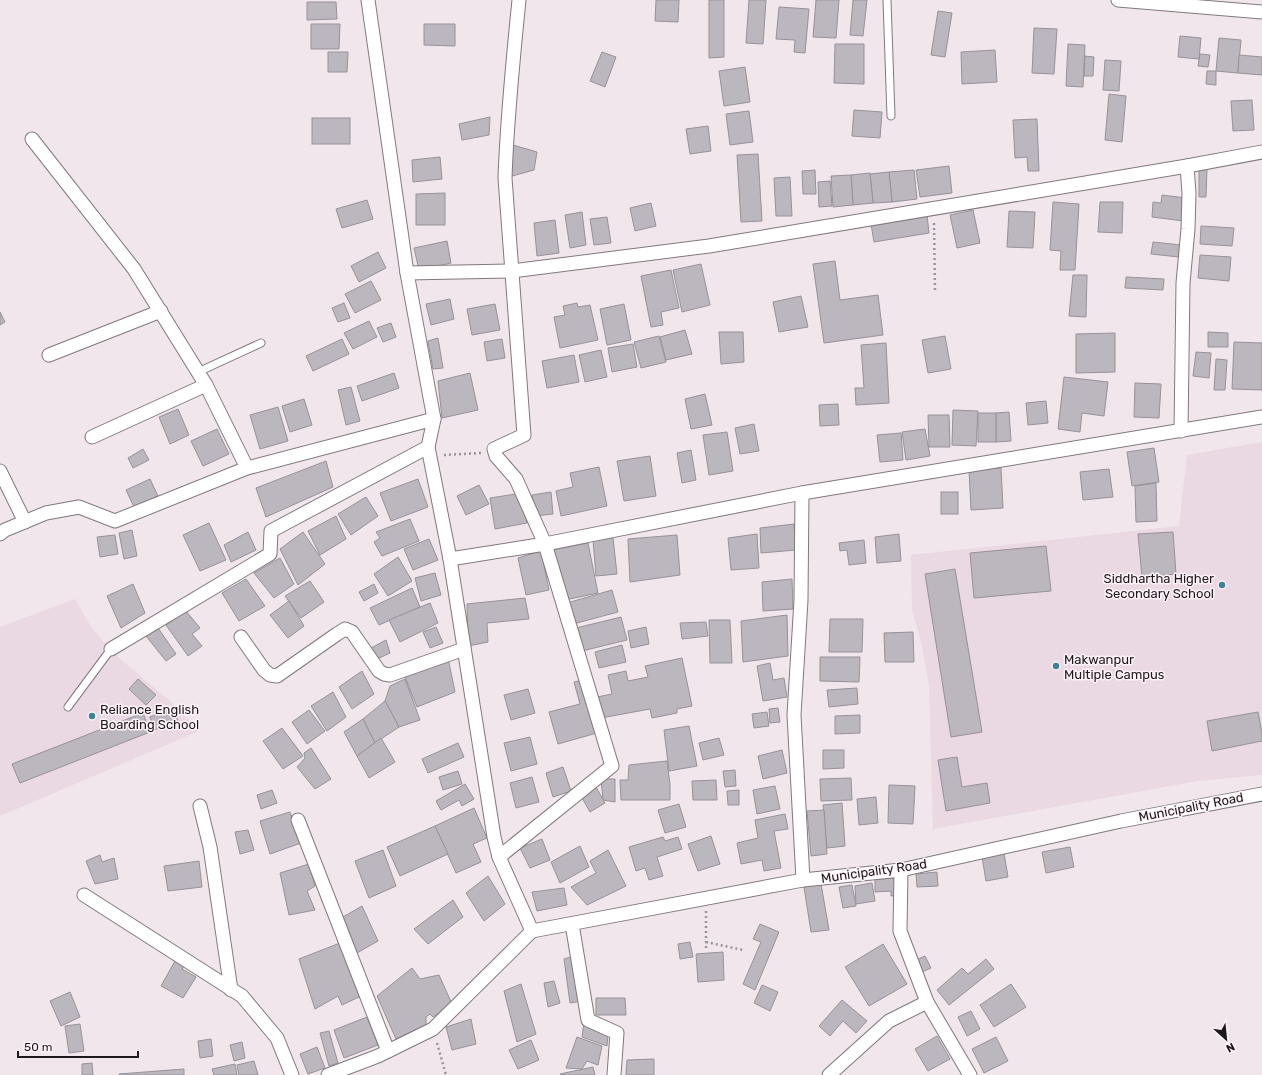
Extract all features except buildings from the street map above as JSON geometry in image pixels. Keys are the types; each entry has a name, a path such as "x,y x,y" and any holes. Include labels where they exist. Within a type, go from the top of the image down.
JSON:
{"street":[{"path":"328,1075 378,1056 433,1029 532,931 499,857 494,837 450,560 429,452 434,418 407,273 368,0"},
{"path":"499,857 612,766 545,544 516,479 496,456 494,449 524,435 504,178 512,66 519,0"},
{"path":"1118,0 1262,12"},
{"path":"32,138 134,269 206,385 247,468"},
{"path":"407,273 512,272 709,246 1187,166 1262,152"},
{"path":"1181,431 1183,283 1188,229 1189,193 1187,166"},
{"path":"49,355 161,311"},
{"path":"92,437 206,385"},
{"path":"450,560 545,544 802,493 1262,417"},
{"path":"0,534 5,530 46,513 79,507 115,521 247,468 434,418"},
{"path":"110,649 270,554 271,531 429,452"},
{"path":"0,471 25,522"},
{"path":"802,493 802,600 794,715 803,880"},
{"path":"241,637 264,670 270,675 277,676 345,630 352,632 379,672 390,675 464,649"},
{"name":"Municipality Road","path":"532,931 803,880 901,870 1121,821 1262,794"},
{"path":"200,806 210,847 231,990"},
{"path":"298,820 388,1051"},
{"path":"901,870 900,931 927,1002 970,1075"},
{"path":"84,895 242,996 277,1038 292,1075"},
{"path":"572,924 588,1020 616,1032 614,1075"},
{"path":"829,1075 889,1021 927,1002"}],"lane":[{"path":"887,0 891,116"},
{"path":"198,372 261,343"},
{"path":"68,706 110,649"}],"path":[{"path":"932,208 935,290"},
{"path":"429,452 495,452"},
{"path":"705,899 706,948"},
{"path":"706,942 743,950"},
{"path":"433,1029 446,1075"}],"shaded area":[{"name":"Makwanpur Multiple Campus","path":"1262,442 1262,775 1198,781 933,829 929,686 922,646 912,609 911,555 1179,526 1187,455"},
{"name":"Reliance English Boarding School","path":"75,599 91,627 112,652 170,701 199,731 0,816 0,627"}],"place":[{"name":"Siddhartha Higher Secondary School","path":"1222,585"},
{"name":"Makwanpur Multiple Campus","path":"1056,666"},
{"name":"Reliance English Boarding School","path":"92,716"}]}
